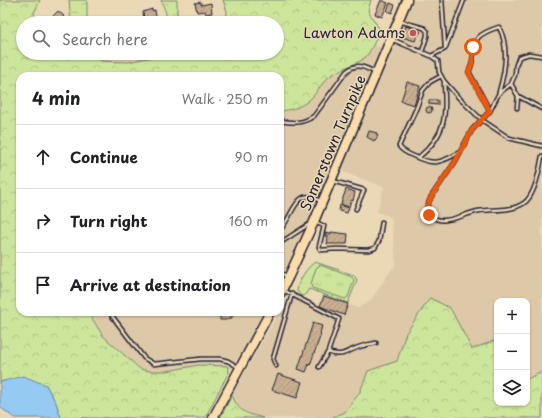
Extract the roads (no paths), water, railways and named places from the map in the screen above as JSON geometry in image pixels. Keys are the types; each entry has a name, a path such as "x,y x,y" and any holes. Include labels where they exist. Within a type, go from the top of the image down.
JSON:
{"main road":[{"name":"Somerstown Turnpike","path":"284,287 314,222 407,0"},
{"path":"213,418 268,316"}],"lane":[{"path":"442,0 445,50"},
{"path":"431,56 445,50 464,0"},
{"path":"398,21 424,28 427,31 422,52"},
{"path":"490,111 468,72 472,64 473,47 477,38 485,31 499,27 504,36 505,57 504,78 499,93 490,111 472,130 443,181 431,197 427,207 429,215 436,220 447,220 480,211 515,207 524,203 531,197 542,156"},
{"path":"391,39 431,56 438,61 439,72 444,81 482,120 508,138 542,146"},
{"path":"499,93 512,84 519,57 529,54 542,56"},
{"path":"284,121 297,123 308,120 314,116 346,72 353,66 363,66 376,73"},
{"path":"441,76 430,82 423,90 416,109 398,146 406,153 429,162 438,162 461,151"},
{"path":"418,157 430,148 439,135 444,118 444,81"},
{"path":"512,84 518,96 542,109"},
{"path":"517,108 518,96"},
{"path":"331,180 364,190 356,209"},
{"path":"284,226 296,205 302,198 306,196 314,197 322,202"},
{"path":"284,240 314,222 324,226 319,246 322,250 368,250 375,248 380,241 382,222"},
{"path":"284,274 290,276"},
{"path":"284,293 292,294 339,319 328,352 319,368"},
{"path":"276,366 273,359 292,294"},
{"path":"112,316 144,358 154,364 220,359 228,361 240,368"},
{"path":"328,352 341,354 350,352 357,347 376,343"}],"water":[{"path":"23,376 46,385 56,403 61,418 14,418 0,407 0,382"}],"place":[{"name":"Lawton Adams","path":"413,33"}]}
